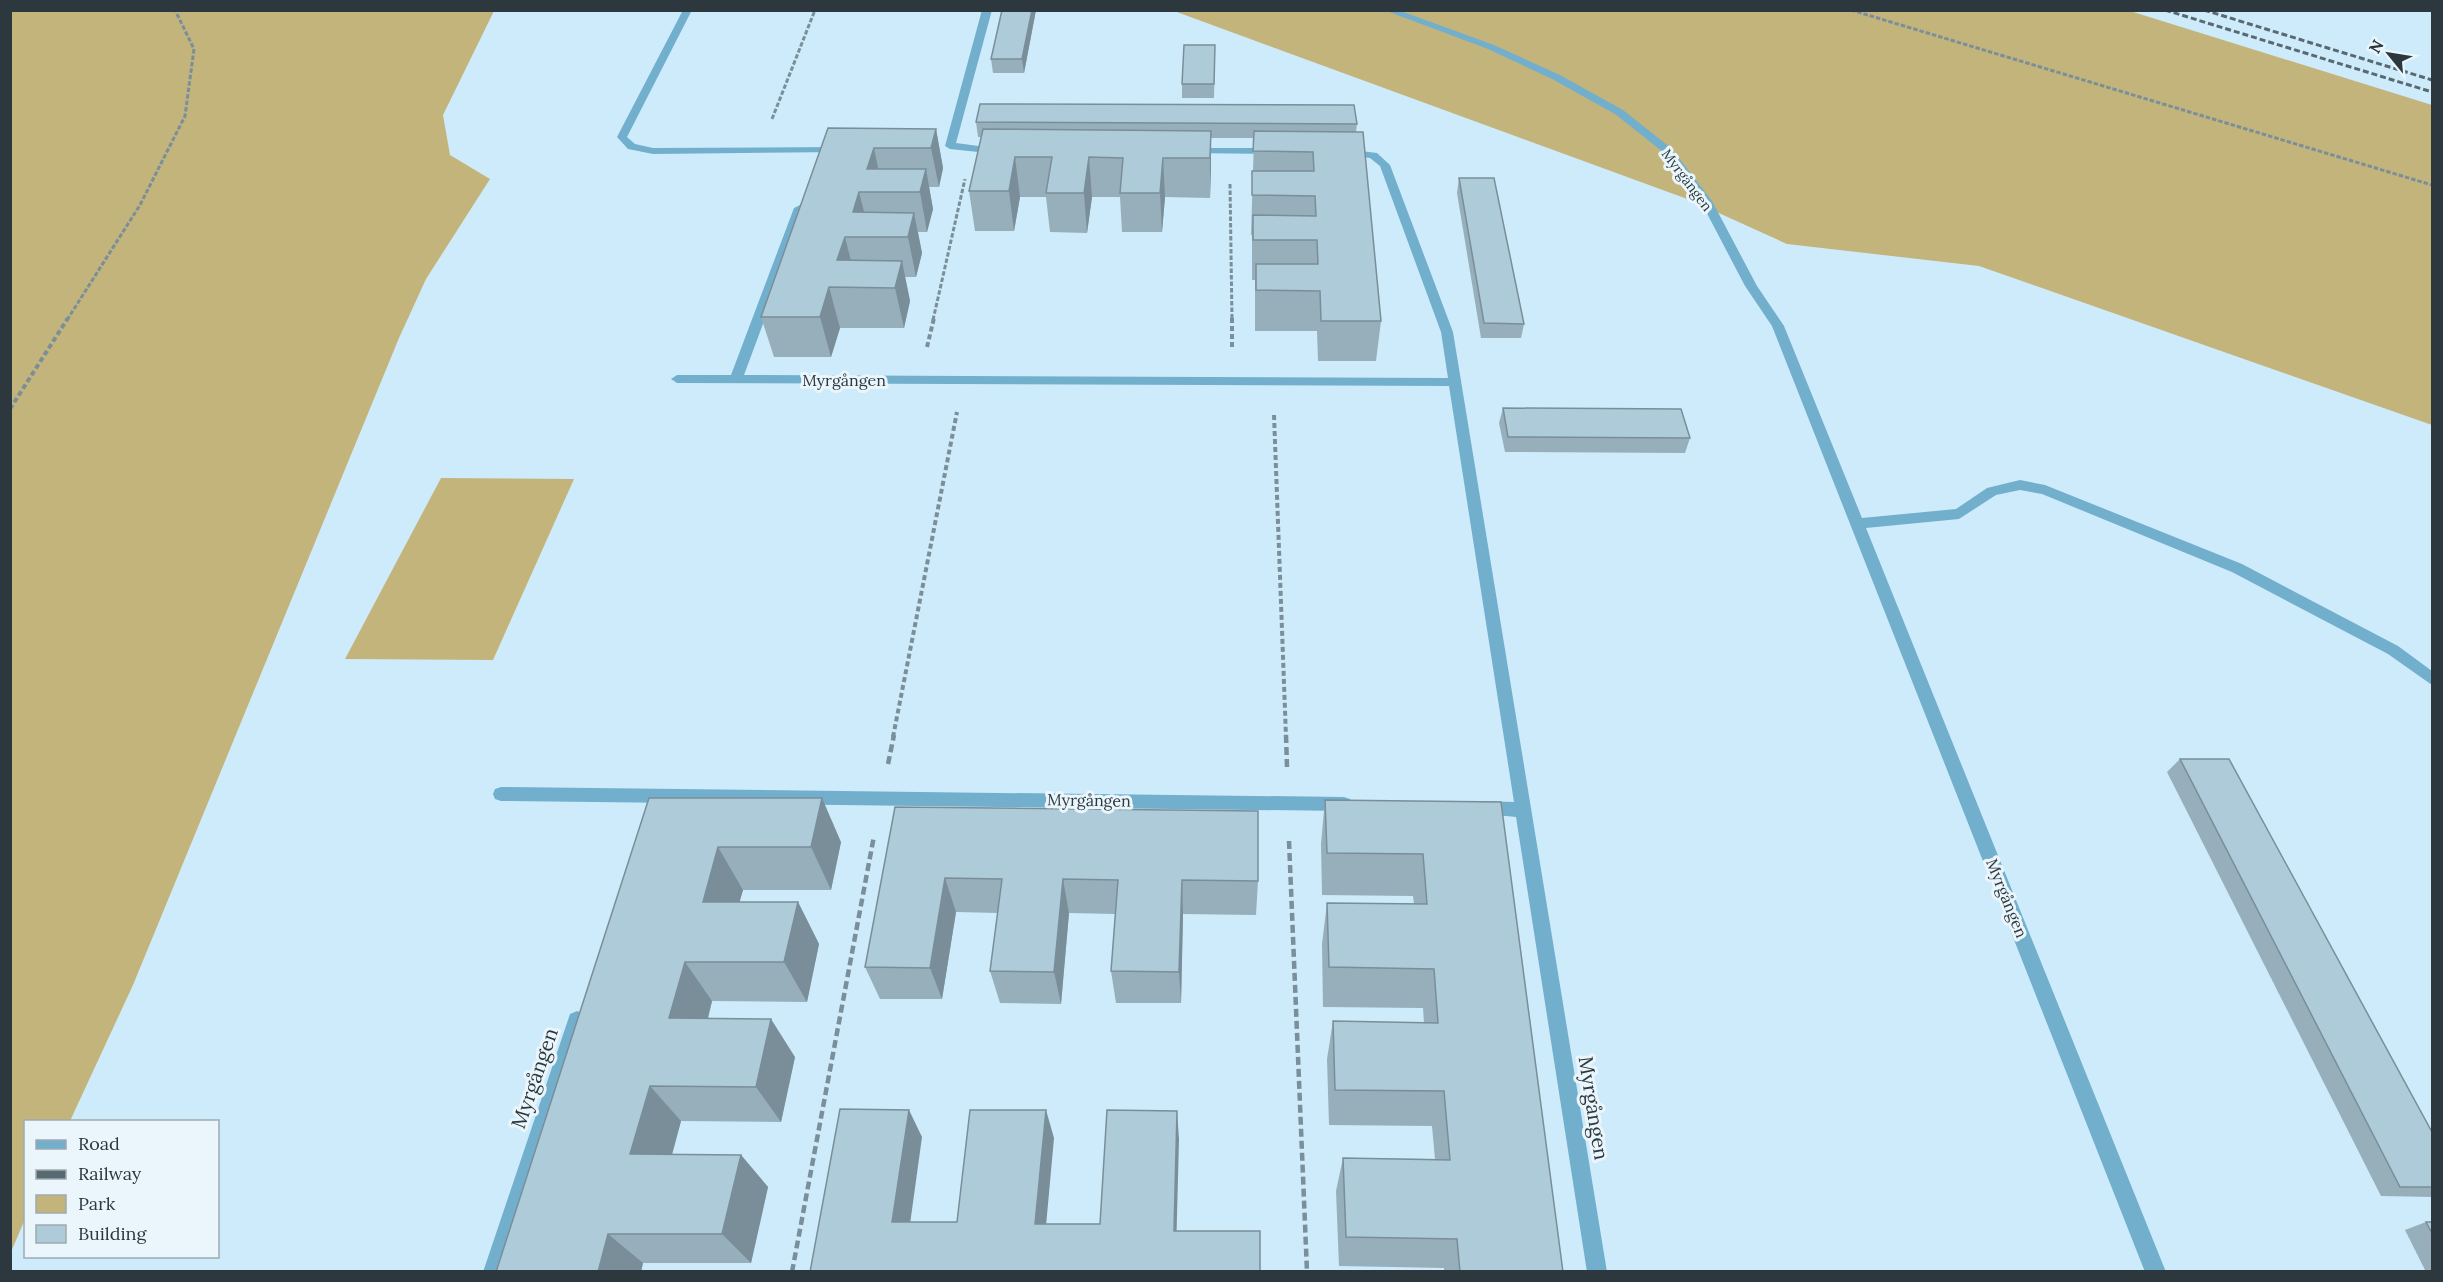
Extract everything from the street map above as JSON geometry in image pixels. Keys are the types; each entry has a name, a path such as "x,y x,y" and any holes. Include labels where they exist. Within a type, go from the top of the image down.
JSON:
{"street":[{"path":"688,10 622,137 632,147 653,151 759,150 820,156 845,150"},
{"path":"987,10 944,147 1014,151"},
{"name":"Myrgången","path":"1388,10 1491,47 1556,77 1619,112 1667,150 1706,201 1751,286 1778,326 2156,1272"},
{"path":"1181,151 1284,152"},
{"name":"Myrgången","path":"1329,152 1373,155 1385,165 1448,332 1597,1272"},
{"path":"736,379 805,194"},
{"name":"Myrgången","path":"677,379 1456,382"},
{"path":"1857,524 1959,514 1992,491 2020,484 2045,490 2237,568 2393,650 2433,679"},
{"name":"Myrgången","path":"501,794 1359,805"},
{"path":"645,818 653,796"},
{"path":"1465,808 1524,810"},
{"name":"Myrgången","path":"493,1272 584,1000"}],"path":[{"path":"10,409 140,205 185,116 194,49 175,10"},
{"path":"759,150 815,10"},
{"path":"1851,10 2433,185"},
{"path":"919,380 971,149"},
{"path":"1229,151 1232,381"}],"green space":[{"path":"11,10 494,11 443,115 450,155 490,179 426,279 399,338 133,985 70,1120 24,1120 24,1221 11,1252"},
{"path":"1174,11 2130,11 2432,105 2432,425 1979,266 1787,244 1690,200"},
{"path":"441,478 574,479 493,660 345,659"}],"building":[{"path":"1002,10 1032,10 1022,59 991,59"},
{"path":"1184,45 1215,45 1214,84 1182,84"},
{"path":"980,104 1354,105 1357,124 976,122"},
{"path":"828,128 936,129 931,148 874,148 867,169 926,169 920,192 859,192 853,212 914,213 908,237 845,237 837,260 902,261 895,288 829,287 820,317 761,317"},
{"path":"983,129 1211,131 1210,158 1163,158 1160,193 1120,193 1123,158 1089,157 1084,193 1046,193 1052,157 1015,157 1009,191 969,191"},
{"path":"1254,131 1363,132 1381,321 1321,321 1320,291 1256,290 1256,264 1318,264 1317,240 1253,240 1253,215 1316,216 1315,196 1252,195 1252,171 1314,171 1313,152 1253,151"},
{"path":"1459,178 1494,178 1524,324 1484,323"},
{"path":"1503,408 1681,409 1690,438 1508,437"},
{"path":"2180,759 2229,759 2433,1134 2433,1187 2400,1187"},
{"path":"649,798 822,798 811,847 718,847 703,902 798,902 784,962 685,962 669,1018 771,1019 756,1087 650,1086 630,1154 741,1155 722,1234 608,1234 598,1272 496,1272"},
{"path":"1325,800 1501,802 1563,1272 1460,1272 1457,1239 1346,1237 1343,1158 1450,1160 1444,1091 1335,1090 1333,1021 1438,1023 1434,969 1329,967 1327,903 1427,904 1423,854 1327,853"},
{"path":"895,807 1258,811 1258,881 1182,880 1179,972 1111,971 1118,880 1063,879 1054,972 990,971 1002,879 945,878 930,968 865,967"},
{"path":"840,1109 909,1110 892,1222 957,1222 970,1110 1046,1110 1035,1224 1100,1224 1107,1110 1177,1111 1174,1231 1260,1231 1260,1272 810,1272"},
{"path":"2426,1222 2433,1222 2433,1235"}],"railway":[{"path":"2165,10 2432,92"},
{"path":"2204,10 2432,80"}]}
